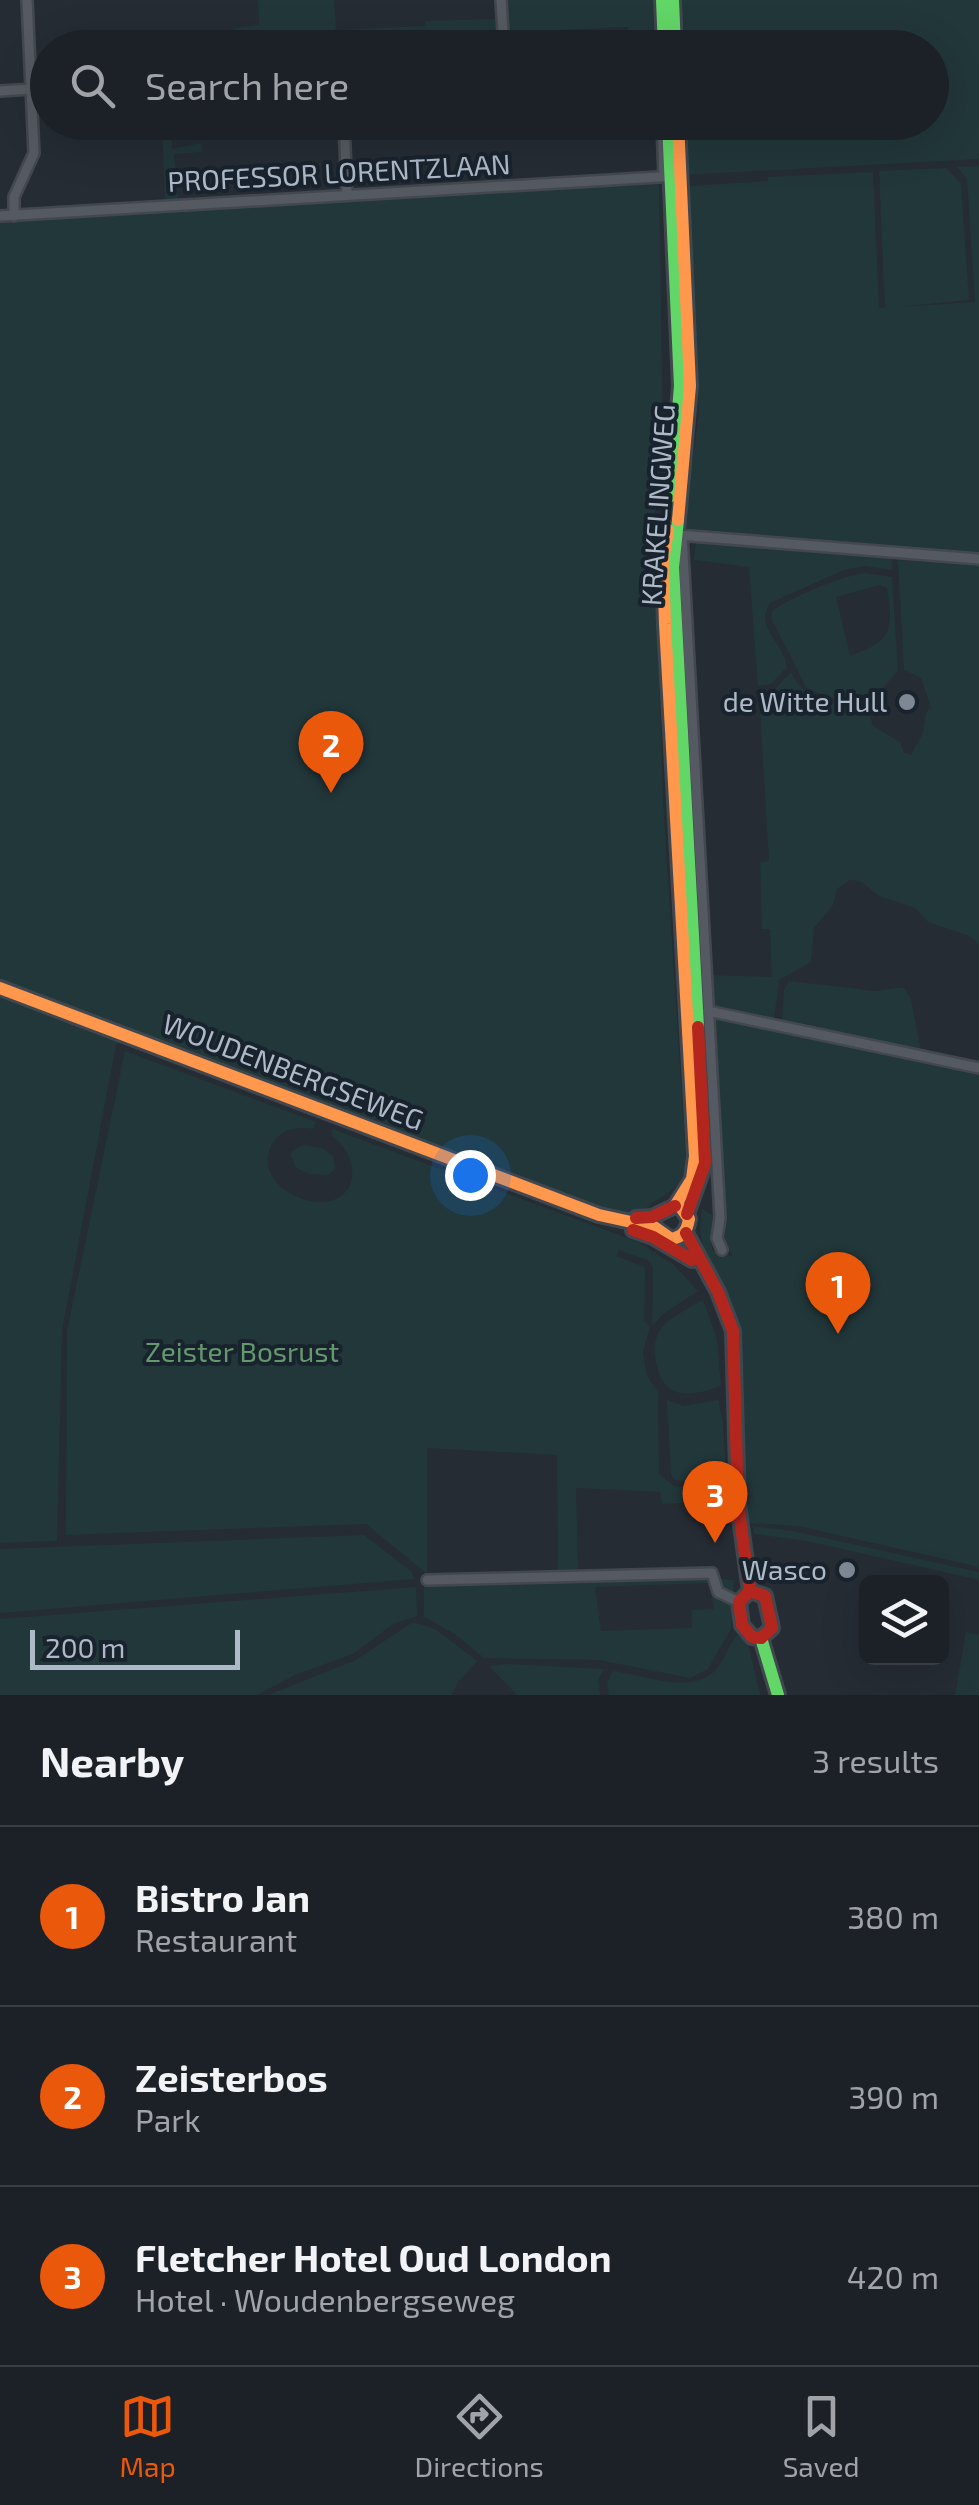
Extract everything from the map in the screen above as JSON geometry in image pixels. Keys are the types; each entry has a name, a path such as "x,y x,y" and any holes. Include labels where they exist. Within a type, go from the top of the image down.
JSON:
{"main road":[{"path":"662,0 663,30"},
{"path":"672,0 674,30"},
{"name":"KRAKELINGWEG","path":"667,140 690,398 675,533 676,627 704,1162 700,1181 681,1210"},
{"name":"KRAKELINGWEG","path":"672,176 676,140"},
{"name":"WOUDENBERGSEWEG","path":"0,988 606,1216 658,1230"},
{"name":"KRAKELINGWEG","path":"681,1210 694,1168 699,1010"},
{"path":"695,1258 700,1181"},
{"path":"669,1206 681,1210 689,1226 681,1236 666,1237 658,1230 658,1215 669,1206"},
{"name":"WOUDENBERGSEWEG","path":"627,1220 658,1215"},
{"path":"606,1216 618,1226 648,1235 695,1258"},
{"path":"681,1236 722,1309 734,1369 738,1504 750,1591"},
{"path":"750,1591 765,1596 770,1610 772,1628 761,1638 744,1630 739,1602 750,1591"},
{"path":"761,1638 778,1695"}],"street":[{"path":"27,0 30,67"},
{"path":"501,0 503,30"},
{"path":"0,91 30,89"},
{"path":"14,216 14,196 34,153 33,140"},
{"path":"345,140 347,195"},
{"name":"PROFESSOR LORENTZLAAN","path":"0,216 672,176"},
{"path":"675,533 979,558"},
{"path":"699,1010 979,1068"},
{"name":"KRAKELINGWEG","path":"699,1010 722,1250"},
{"path":"428,1580 712,1573 718,1592 739,1602"}],"green space":[{"path":"258,0 334,0 336,30 234,28 259,25"},
{"path":"507,0 653,0 654,30 508,30"},
{"path":"675,0 979,0 979,159 683,175 682,140 949,140 949,30 676,30"},
{"path":"496,19 497,30 336,30 425,26 425,21"},
{"path":"163,140 172,140 172,149 201,143 202,152 174,154 178,199 165,200"},
{"path":"979,166 979,555 684,528 699,412 688,186 873,172 879,308 885,308 879,171 946,168 961,184 969,300 899,307 975,302 967,179 957,167"},
{"path":"659,180 663,441 654,522 650,527 654,528 663,799 686,1161 683,1174 673,1189 642,1214 642,1210 639,1214 603,1213 120,1042 116,1045 62,1330 57,1541 0,1543 0,216"},
{"path":"696,540 892,559 892,570 865,566 844,570 770,603 765,620 787,667 771,684 758,686 749,567 694,560"},
{"path":"898,560 979,566 979,944 969,936 928,922 915,908 879,896 860,881 850,880 837,889 833,905 814,928 811,962 779,980 774,1020 715,1009 711,1007 708,975 772,977 770,929 762,929 760,862 769,861 759,692 774,690 791,672 813,697 868,709 873,726 900,742 904,753 911,755 923,733 926,713 931,707 921,678 904,670"},
{"path":"856,574 892,577 898,671 869,703 825,697 806,687 771,618 772,612 789,601","holes":["879,585 887,588 887,632 874,645 850,656 836,597"]},
{"path":"789,981 871,991 904,988 911,999 921,1052 782,1022 784,990"},
{"path":"714,1017 979,1073 979,1567 798,1526 749,1523 740,1470 737,1331 706,1257 700,1226 702,1209 717,1218 710,1240 713,1251 733,1256 725,1243"},
{"name":"Zeister Bosrust","path":"125,1051 316,1122 313,1129 297,1128 283,1133 269,1151 273,1178 297,1197 326,1202 338,1198 351,1183 351,1162 332,1136 332,1129 638,1242 673,1264 698,1291 652,1326 653,1267 649,1261 619,1250 616,1256 645,1267 644,1321 650,1326 643,1353 647,1376 658,1392 659,1474 674,1486 728,1494 728,1501 662,1504 660,1492 576,1488 578,1569 558,1571 557,1455 427,1448 427,1574 366,1524 66,1535 67,1331"},
{"path":"303,1145 322,1148 333,1156 335,1169 328,1175 296,1168 292,1151"},
{"path":"703,1300 717,1339 721,1386 691,1394 673,1391 661,1378 655,1342 666,1323"},
{"path":"667,1400 684,1406 718,1400 727,1487 676,1480 671,1475"},
{"path":"752,1526 793,1531 979,1572 979,1580 807,1541 755,1534"},
{"path":"364,1535 412,1572 414,1579 0,1613 0,1549"},
{"path":"734,1580 731,1629 708,1669 690,1678 599,1660 484,1658 455,1634 424,1617 424,1584","holes":["710,1583 714,1609 692,1610 692,1628 601,1631 595,1587"]},
{"path":"416,1587 417,1616 393,1624 353,1654 295,1675 257,1695 0,1695 0,1619"},
{"path":"413,1622 435,1629 477,1661 452,1695 268,1695 356,1660"},
{"path":"741,1631 746,1634 760,1695 609,1695 607,1682 613,1671 680,1683 704,1678 719,1666"},
{"path":"966,1632 979,1635 979,1695 955,1695"},
{"path":"489,1666 604,1669 598,1680 600,1695 517,1695"}],"traffic: fast":[{"path":"662,0 663,30"},
{"path":"673,0 674,30"},
{"path":"669,140 680,386 671,496"},
{"path":"678,520 673,567 698,1027"},
{"path":"761,1638 778,1695"}],"traffic: slow":[{"path":"678,520 690,386 679,140"},
{"path":"668,530 663,562 665,624 695,1156 692,1179 675,1206"},
{"path":"0,988 599,1215 654,1227 671,1239 687,1227 689,1219 682,1209"}],"traffic: jam":[{"path":"687,1214 705,1163 698,1027"},
{"path":"636,1218 652,1217 675,1206"},
{"path":"633,1230 692,1260"},
{"path":"686,1233 718,1292 733,1331 738,1504 750,1591"},
{"path":"750,1591 739,1602 742,1625 752,1637 761,1638"},
{"path":"750,1591 765,1596 772,1628 761,1638"}],"place":[{"name":"de Witte Hull","path":"907,702"},
{"name":"Zeisterbos","path":"331,793"},
{"name":"Bistro Jan","path":"838,1334"},
{"name":"Fletcher Hotel Oud London","path":"715,1543"},
{"name":"Wasco","path":"847,1570"}]}
